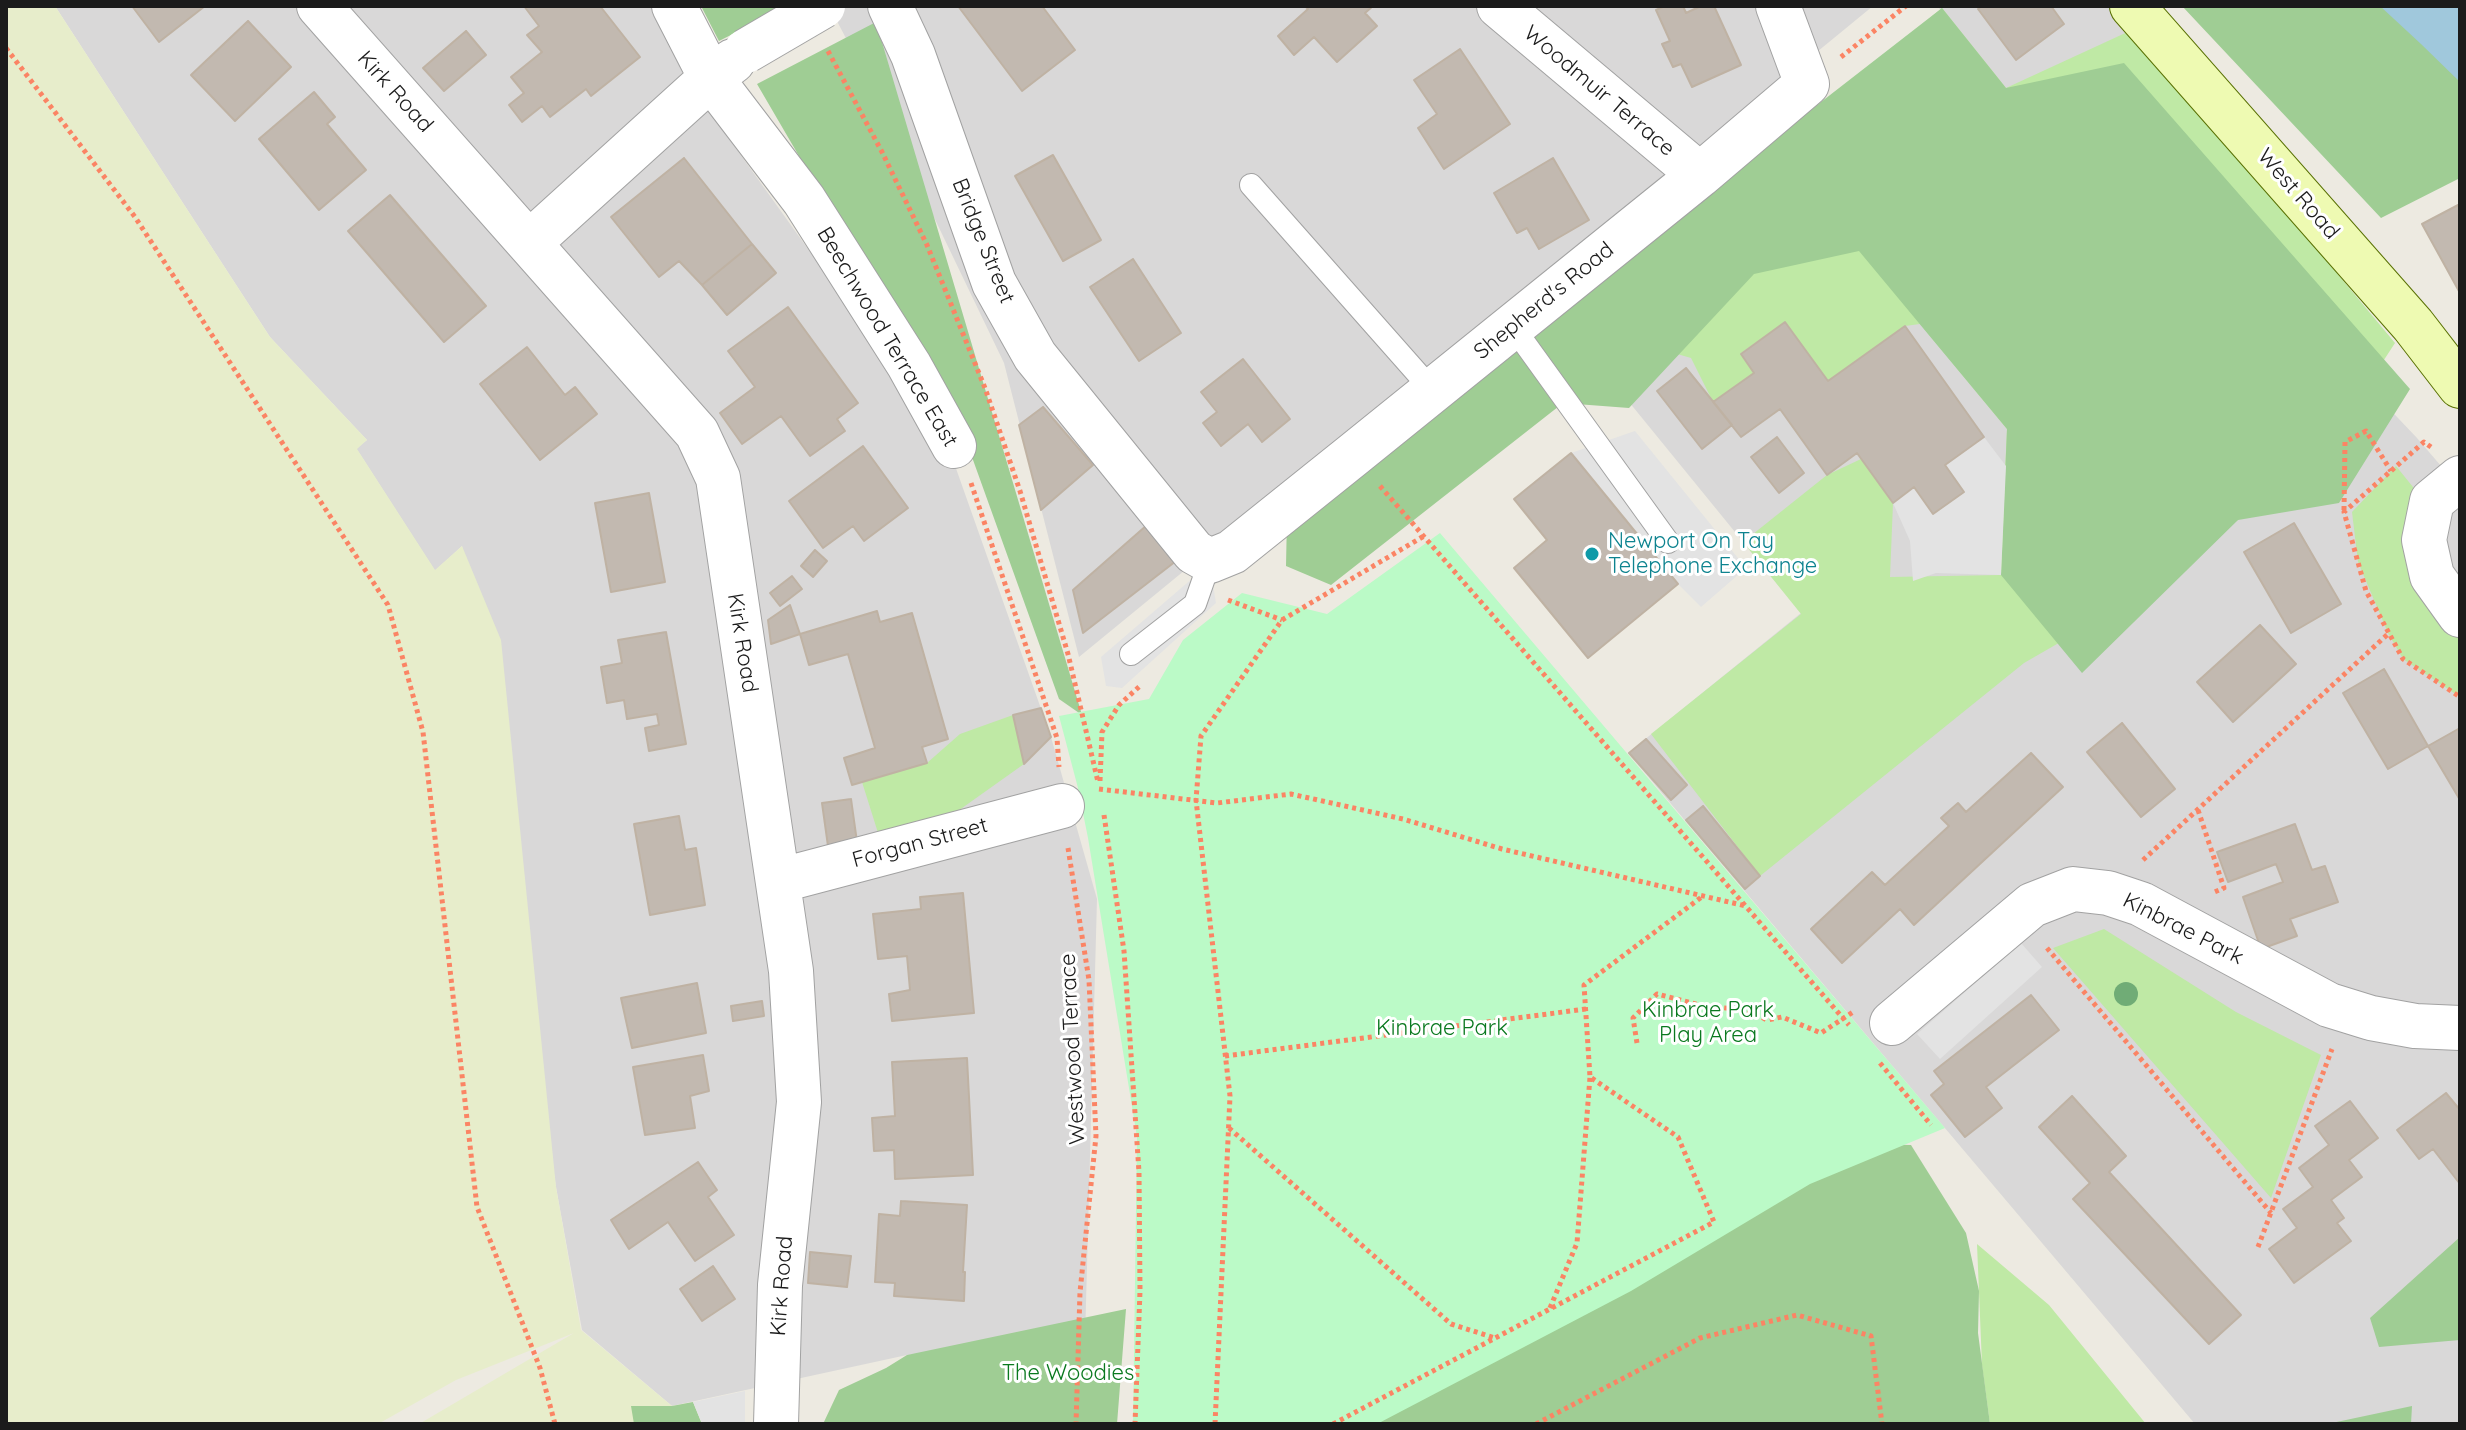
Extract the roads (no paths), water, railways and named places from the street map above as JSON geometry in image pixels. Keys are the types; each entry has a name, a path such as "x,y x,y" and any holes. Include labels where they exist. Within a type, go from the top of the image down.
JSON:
{"main road":[{"name":"West Road","path":"2132,6 2413,325 2460,386"}],"street":[{"name":"Kirk Road","path":"319,6 697,433 718,478 791,971 799,1102 780,1285 776,1424"},
{"name":"Beechwood Terrace East","path":"674,6 711,78 804,200 909,365 954,446"},
{"name":"Bridge Street","path":"890,6 913,55 994,283 1035,356 1219,580"},
{"name":"Woodmuir Terrace","path":"1499,6 1700,175"},
{"name":"Shepherd's Road","path":"1219,580 1232,552 1700,175 1807,84 1778,6"},
{"path":"529,243 711,78 746,51 823,24"},
{"path":"2448,465 2432,501 2424,540 2432,576 2460,615"},
{"name":"Forgan Street","path":"778,881 1081,797"},
{"name":"Kinbrae Park","path":"1873,1036 2032,905 2073,889 2108,893 2141,904 2329,1005 2371,1018 2415,1026 2460,1028"}],"lane":[{"path":"1251,185 1433,391"},
{"path":"1513,327 1668,542"},
{"path":"1131,654 1195,604 1219,580"}],"water":[{"path":"2380,6 2460,6 2460,82 2421,44"}],"place":[{"name":"Newport On Tay Telephone Exchange","path":"1592,554"}],"park label":[{"name":"Kinbrae Park Play Area","path":"1708,1022"},
{"name":"The Woodies","path":"1068,1373"}]}
